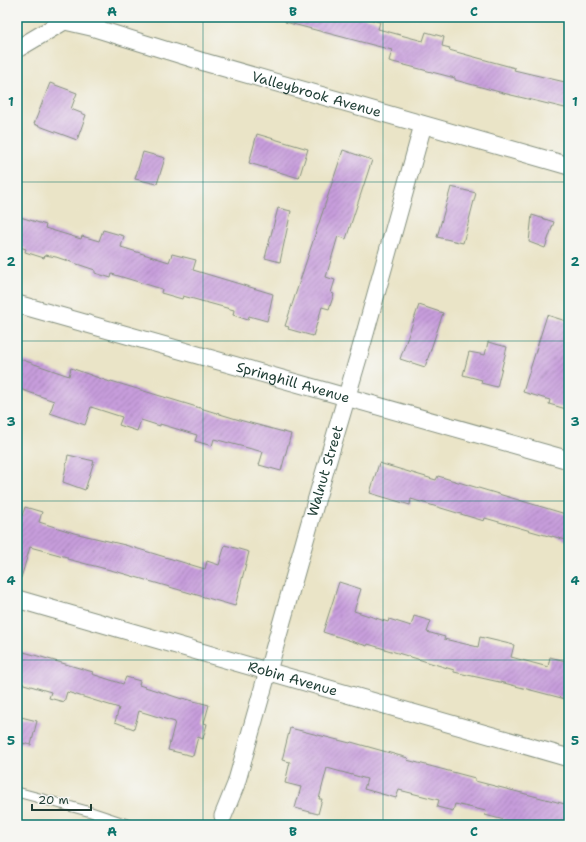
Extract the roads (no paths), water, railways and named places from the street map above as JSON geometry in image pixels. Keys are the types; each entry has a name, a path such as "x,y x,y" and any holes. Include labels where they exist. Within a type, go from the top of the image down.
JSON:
{"street":[{"path":"17,49 68,19"},
{"name":"Valleybrook Avenue","path":"68,19 204,62 569,166"},
{"name":"Walnut Street","path":"221,821 236,784 269,671 423,125"},
{"name":"Springhill Avenue","path":"17,304 569,460"},
{"name":"Robin Avenue","path":"17,599 569,758"}],"lane":[{"path":"17,792 91,812 130,825"}]}
